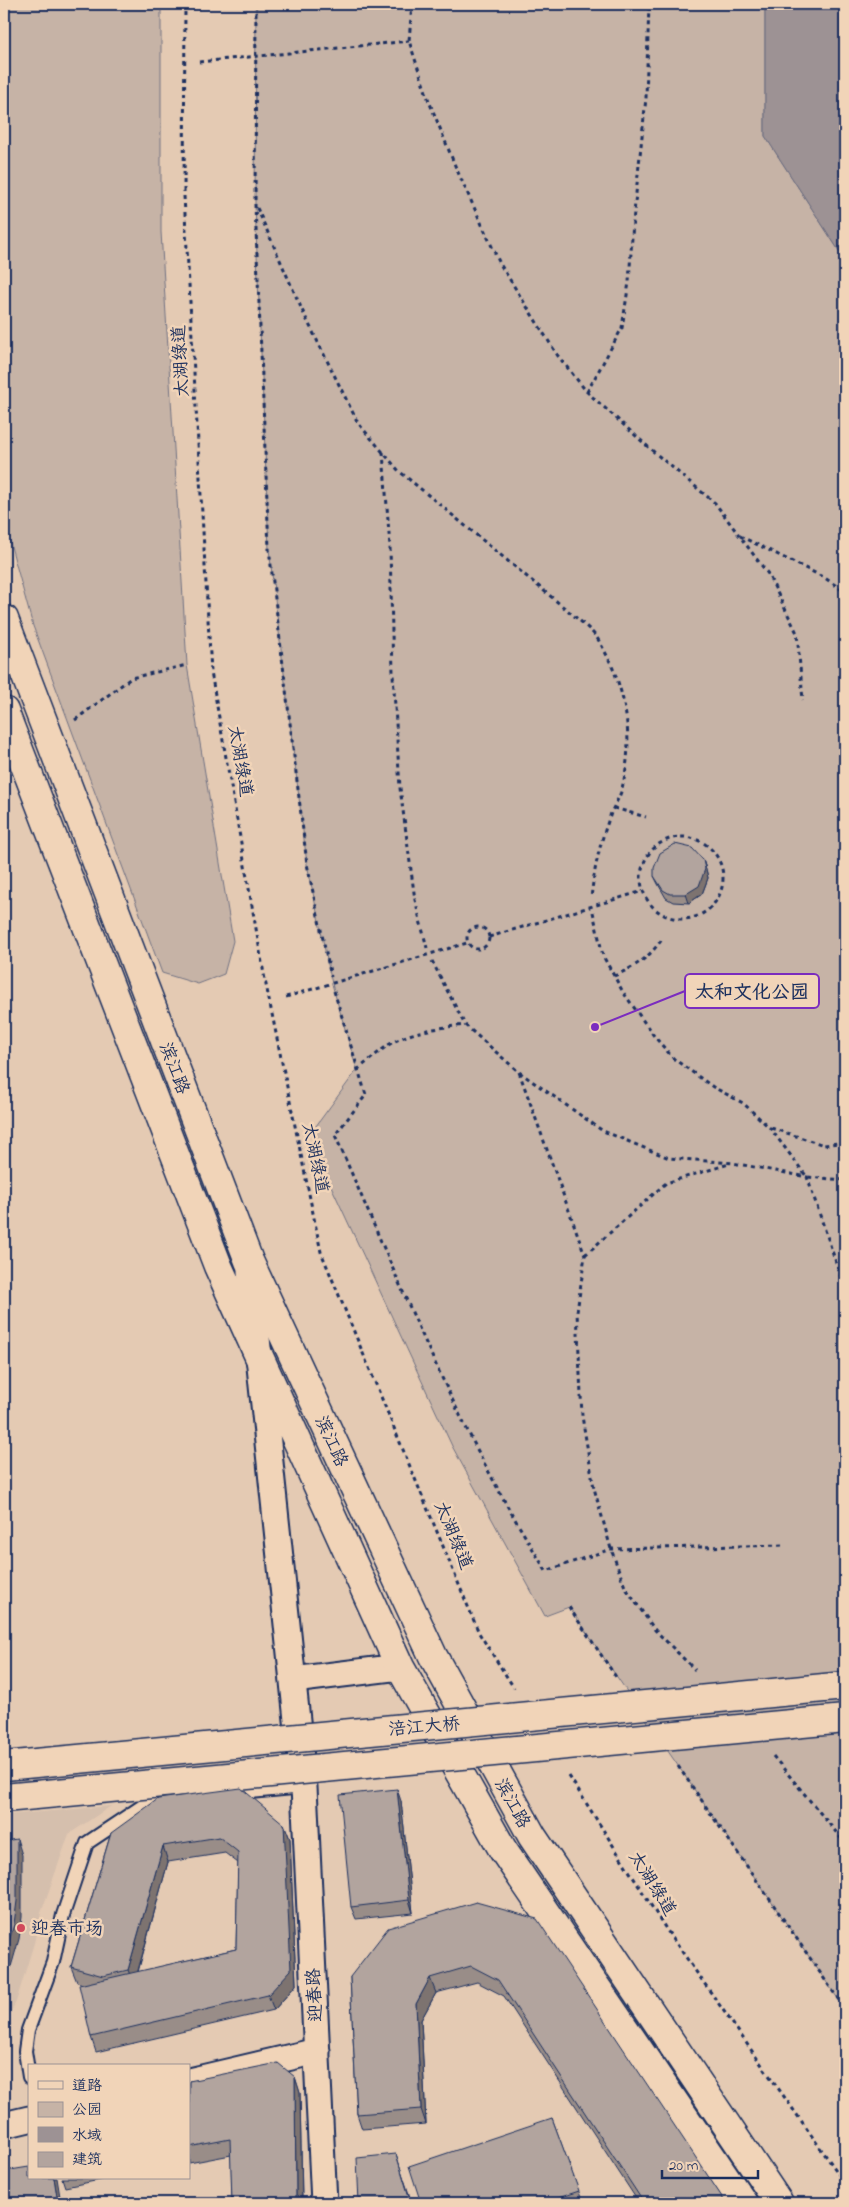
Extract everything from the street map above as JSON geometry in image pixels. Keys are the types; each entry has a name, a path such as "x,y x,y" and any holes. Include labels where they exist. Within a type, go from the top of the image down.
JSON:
{"main road":[{"name":"滨江路","path":"4,618 249,1261 433,1656 532,1836 779,2203"},
{"name":"滨江路","path":"4,710 218,1266 400,1667 503,1850 743,2203"},
{"name":"涪江大桥","path":"4,1766 845,1686"},
{"name":"涪江大桥","path":"4,1798 845,1719"}],"street":[{"name":"迎春路","path":"249,1261 304,1787 324,2203"},
{"path":"293,1680 400,1667"},
{"path":"190,2081 317,2051"},
{"path":"4,2125 28,2119"}],"lane":[{"path":"216,1796 304,1787"},
{"path":"28,2070 25,2051 28,2030 53,1962 63,1915 87,1843 147,1803 186,1799"}],"path":[{"name":"太湖绿道","path":"186,4 184,196 211,672 265,980 321,1252 480,1633 516,1690"},
{"path":"256,4 255,205 269,549 307,864 330,977"},
{"path":"412,4 409,41 429,101 452,160 500,264 558,356 588,392 714,503 768,574 797,633 803,700"},
{"path":"588,392 622,328 624,319 646,98 649,4"},
{"path":"199,62 409,41"},
{"path":"255,205 302,312 358,423 399,470 572,614 598,640 613,669 624,698 628,730 628,762 622,791 610,815 594,873 591,898"},
{"path":"383,451 390,547 393,674 400,788 415,900 427,948"},
{"path":"739,536 825,578 845,592"},
{"path":"49,740 131,678 188,665"},
{"path":"614,808 646,817"},
{"path":"681,837 701,841 712,849 720,861 724,874 723,888 717,901 708,911 696,918 683,920 669,918 657,912 648,902 642,891 640,876 643,863 650,852 661,842 681,837"},
{"path":"489,936 642,891"},
{"path":"593,912 603,956 654,1036 674,1059 713,1087 743,1103 770,1128 807,1177 845,1289"},
{"path":"476,927 487,930 489,936 487,945 481,949 474,949 467,943 468,933 476,927"},
{"path":"614,976 643,961 662,939"},
{"path":"286,997 467,943"},
{"path":"432,961 465,1025 519,1072 603,1130 669,1158 732,1163 807,1177 845,1180"},
{"path":"334,991 366,1095 335,1135 455,1403 498,1489 546,1571 611,1549 786,1545"},
{"path":"357,1070 390,1044 409,1035 427,1030 465,1025"},
{"path":"519,1072 585,1255 578,1312 582,1416 594,1488 611,1549 625,1587"},
{"path":"770,1128 824,1145 845,1142"},
{"path":"585,1255 666,1183 732,1163"},
{"path":"569,1607 620,1681"},
{"path":"676,1763 845,2009"},
{"name":"太湖绿道","path":"568,1773 666,1929 845,2183"}],"shaded area":[{"name":"迎春市场","path":"111,1806 69,1834 41,1913 16,2002 4,2025 4,1815"}],"green space":[{"path":"4,4 161,4 161,232 187,665 233,941 224,974 198,984 162,973 33,626 4,521"},
{"path":"256,4 765,4 765,136 845,260 845,2009 569,1607 545,1616 452,1446 319,1160 313,1130 357,1070 332,984 307,864 269,549 255,205"}],"water":[{"path":"765,4 845,4 845,260 765,136"}],"building":[{"path":"675,844 692,848 703,860 705,869 699,886 686,894 670,894 663,890 654,876 654,868 660,853"},
{"path":"241,1788 284,1824 291,1970 268,1995 91,2037 79,1985 236,1949 238,1852 219,1837 163,1846 128,1970 103,1976 71,1967 111,1833 158,1799"},
{"path":"397,1789 409,1900 351,1907 340,1795"},
{"path":"17,1839 17,1901 14,1924 4,1958 4,1841"},
{"path":"476,1902 537,1919 726,2203 644,2203 498,1980 471,1966 430,1978 416,2004 421,2109 357,2114 350,1977 388,1928"},
{"path":"278,2063 295,2077 296,2203 232,2203 230,2139 190,2147 190,2081"},
{"path":"552,2118 579,2191 543,2203 421,2203 409,2166"},
{"path":"396,2154 411,2203 359,2203 357,2158"},
{"path":"28,2167 28,2180 54,2180 58,2203 4,2203 4,2171"}],"place":[{"name":"太和文化公园","path":"595,1027"},
{"name":"迎春市场","path":"21,1928"}]}
